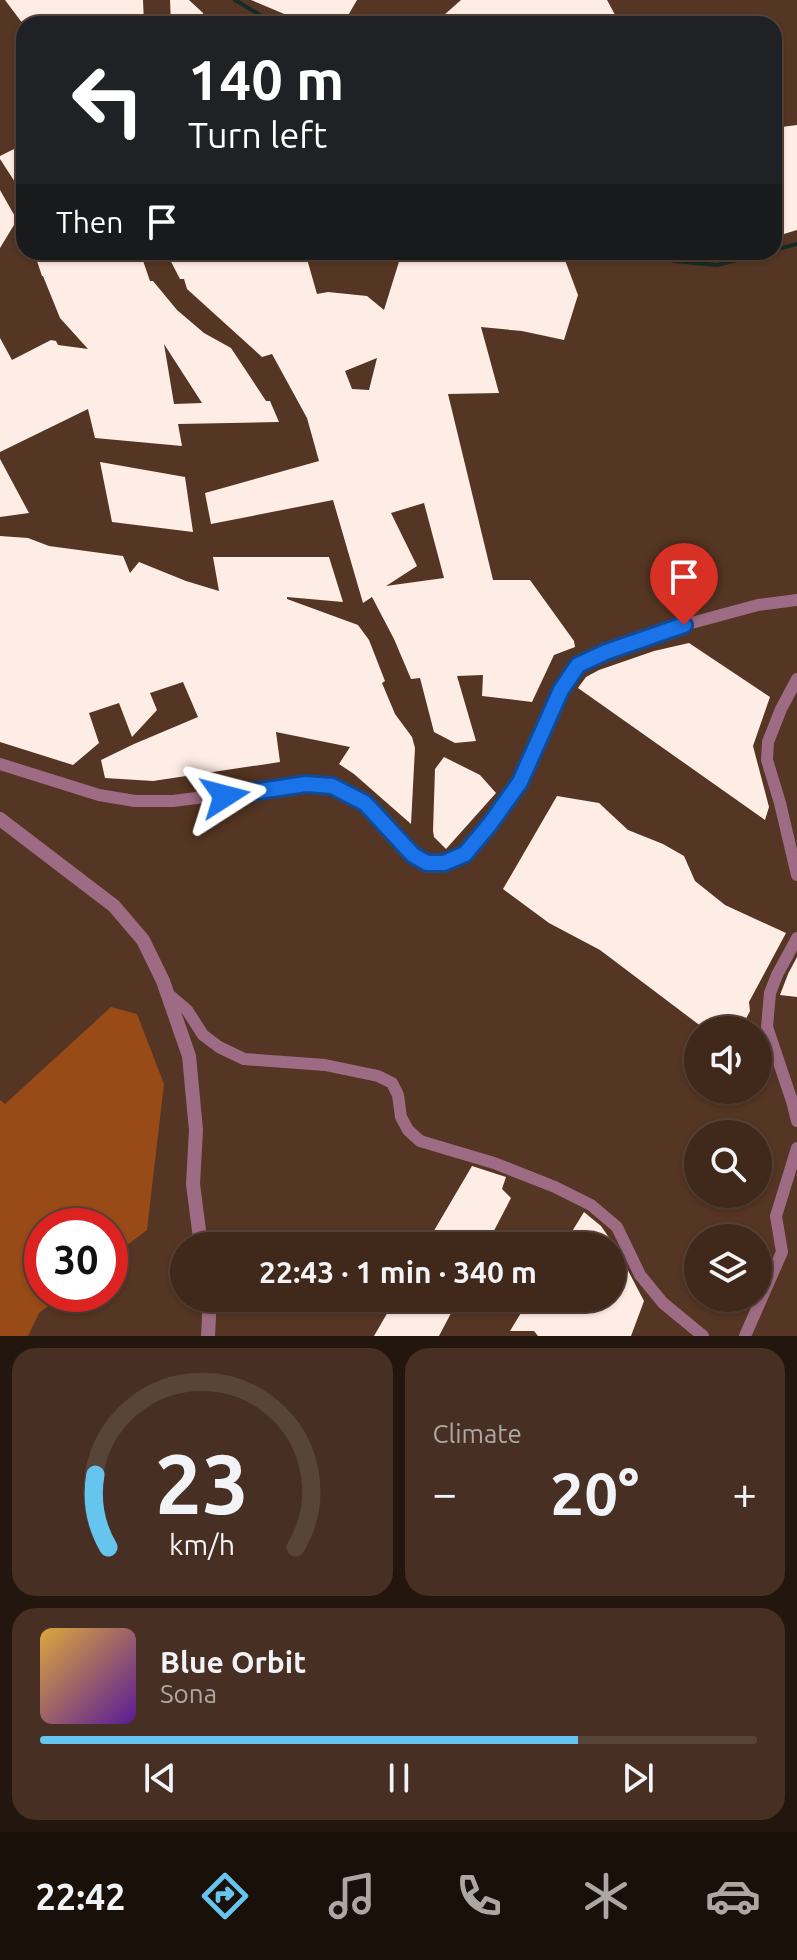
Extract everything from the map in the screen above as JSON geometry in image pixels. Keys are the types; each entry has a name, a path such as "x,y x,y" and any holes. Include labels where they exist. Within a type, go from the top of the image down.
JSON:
{"street":[{"path":"0,764 99,795 135,801 173,801 306,784 332,786 365,803 413,855 427,863 444,863 465,854 520,782 561,690 578,665 684,625 758,605 797,600"},
{"path":"797,679 768,742 767,760 797,875"},
{"path":"0,819 114,906 143,940 167,993 189,1056 196,1130 193,1184 199,1232"},
{"path":"797,938 770,993 767,1027 797,1121"},
{"path":"167,993 187,1010 203,1035 219,1047 244,1059 325,1065 378,1076 392,1083 398,1095 401,1117 408,1130 420,1141 494,1163 591,1205 617,1227 640,1275 663,1303 703,1336"},
{"path":"745,1336 782,1252 776,1216 797,1148"},
{"path":"208,1336 209,1312"}],"shaded area":[{"path":"111,1007 137,1014 164,1084 147,1230 128,1244 128,1208 24,1208 24,1312 40,1312 28,1336 0,1336 0,1100 5,1104"}],"building":[{"path":"5,0 143,0 144,16 17,16"},
{"path":"170,0 189,0 203,16 171,16"},
{"path":"251,0 357,0 348,16 289,16"},
{"path":"461,0 607,0 616,16 443,16"},
{"path":"797,125 797,230 782,235 782,127"},
{"path":"16,148 16,184 0,159 0,156"},
{"path":"0,190 16,222 0,248"},
{"path":"37,260 143,260 150,281 177,310 204,333 231,348 266,401 270,401 279,422 178,424 182,446 95,438 88,409 0,452 0,338 12,360 51,340 58,345 88,349 60,318","holes":["164,344 202,403 174,404"]},
{"path":"170,260 307,260 317,294 328,292 367,296 384,310 400,260 565,260 578,295 564,340 481,327 499,393 448,394 493,580 530,580 574,641 575,647 554,655 532,702 482,696 483,675 457,676 476,741 455,743 434,732 420,678 411,679 372,597 363,603 333,500 211,524 205,493 319,461 307,418 272,354 262,357 187,289 184,279 180,279","holes":["377,358 369,390 352,389 345,371","424,503 444,578 386,586 417,566 391,513"]},
{"path":"0,459 29,513 0,517"},
{"path":"100,462 185,477 193,532 112,522"},
{"path":"0,536 28,538 49,546 123,556 130,573 139,562 219,591 213,557 329,557 343,602 287,599 358,625 369,640 395,714 412,737 415,748 411,824 339,764 350,747 276,732 280,762 153,781 105,778 101,760 198,717 183,682 150,693 157,710 132,737 119,703 89,713 99,743 73,765 0,742"},
{"path":"689,643 770,697 753,746 769,807 765,820 578,688 586,677 599,670"},
{"path":"444,757 480,775 496,793 446,849 434,837 433,831 435,769"},
{"path":"557,796 599,803 628,830 684,856 695,881 725,905 786,933 749,1002 747,1016 687,1016 600,950 549,923 503,889"},
{"path":"797,957 797,997 780,995 788,974"},
{"path":"472,1166 506,1177 502,1189 511,1198 493,1232 433,1232"},
{"path":"584,1212 605,1232 572,1232"},
{"path":"626,1267 644,1301 631,1336 538,1336 534,1331 510,1331 522,1312 626,1312"},
{"path":"388,1312 452,1312 439,1336 374,1336"}],"waterway":[{"path":"235,0 262,16"},
{"path":"782,248 797,244"},
{"path":"672,260 717,265 737,260"}],"route":[{"path":"225,796 306,784 332,786 365,803 413,855 427,863 444,863 465,854 520,782 561,690 578,665 684,625"}]}
